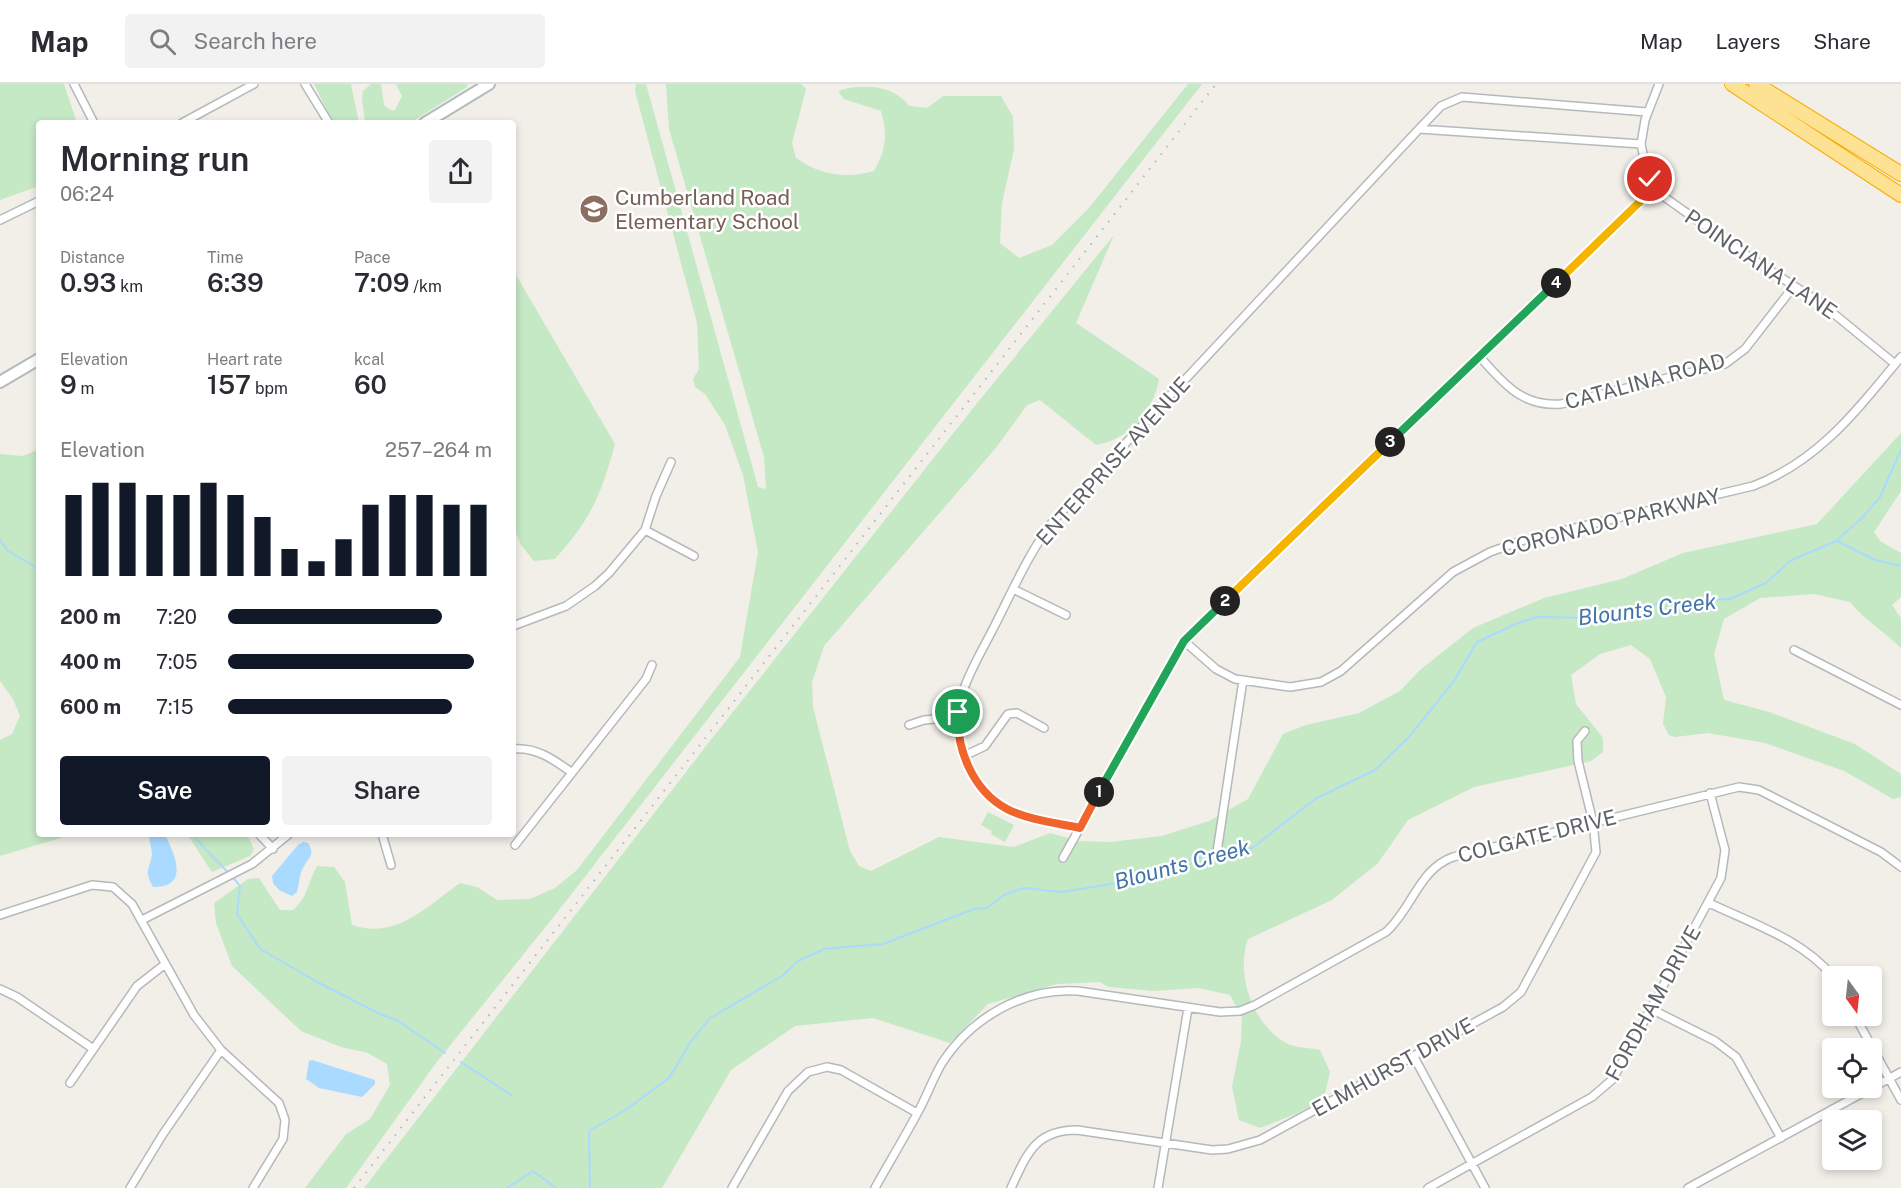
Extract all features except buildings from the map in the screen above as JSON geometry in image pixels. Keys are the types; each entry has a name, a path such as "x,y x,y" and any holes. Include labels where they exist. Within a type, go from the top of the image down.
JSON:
{"highway":[{"path":"1732,84 1901,195"},
{"path":"1756,84 1901,174"}],"main road":[{"path":"430,120 489,84"},
{"path":"1,379 36,361"}],"street":[{"path":"74,84 92,120"},
{"path":"188,120 254,84"},
{"path":"305,84 327,120"},
{"name":"POINCIANA LANE","path":"1659,84 1647,112 1641,144 1646,168 1655,187 1669,202 1849,324 1895,364"},
{"name":"ENTERPRISE AVENUE","path":"1080,828 1017,813 1005,808 983,789 964,756 958,717 966,684 1032,551 1054,520 1441,106 1462,97 1647,112"},
{"path":"1419,129 1641,144"},
{"path":"1063,858 1184,641 1655,187"},
{"path":"0,220 36,202"},
{"name":"CATALINA ROAD","path":"1480,357 1497,377 1520,397 1538,404 1560,404 1725,364 1745,349 1794,286"},
{"name":"CORONADO PARKWAY","path":"1184,641 1216,669 1243,680 1299,687 1332,677 1438,582 1469,562 1508,545 1736,491 1769,480 1806,459 1829,440 1901,357"},
{"path":"516,625 550,613 581,597 609,573 645,530 656,496 671,462"},
{"path":"645,530 694,556"},
{"path":"1013,589 1066,615"},
{"path":"1794,650 1901,705"},
{"path":"516,844 646,679 652,665"},
{"path":"1217,852 1243,680"},
{"path":"964,756 985,746 1008,714 1017,713 1044,728"},
{"path":"909,725 924,720 958,717"},
{"name":"ELMHURST DRIVE","path":"1011,1188 1031,1148 1056,1132 1077,1130 1212,1150 1245,1145 1414,1057 1503,1007 1527,984 1592,863 1597,845 1578,761 1577,741 1585,731"},
{"path":"516,749 522,748 550,756 571,772"},
{"name":"COLGATE DRIVE","path":"875,1188 942,1063 963,1037 990,1015 1023,998 1073,991 1188,1008 1230,1012 1250,1008 1377,938 1403,914 1432,869 1446,859 1739,787 1760,790 1881,852 1901,867"},
{"name":"FORDHAM DRIVE","path":"1428,1188 1604,1089 1621,1068 1721,878 1725,859 1724,842 1710,793"},
{"path":"262,837 273,849"},
{"path":"142,920 252,864 286,837"},
{"path":"382,837 391,865"},
{"path":"0,915 74,890 103,884 121,892 142,920 164,965 194,1015 221,1050 279,1103 285,1120 280,1146 253,1188"},
{"path":"1709,903 1796,945 1823,966"},
{"path":"70,1083 137,986 164,965"},
{"path":"0,989 92,1048"},
{"path":"1158,1188 1188,1008"},
{"path":"1651,1009 1715,1041 1736,1057 1781,1138"},
{"path":"1860,1026 1901,1100"},
{"path":"130,1188 163,1134 221,1050"},
{"path":"1414,1057 1485,1188"},
{"path":"732,1188 788,1090 808,1072 827,1067 841,1070 917,1113"},
{"path":"1688,1188 1901,1072"}],"green space":[{"path":"0,84 64,84 76,120 36,120 36,187 0,200"},
{"path":"314,84 351,84 358,120 332,120"},
{"path":"371,84 381,84 384,105 390,110 395,110 402,96 396,84 467,84 467,87 415,120 365,120 363,91"},
{"path":"636,84 646,84 758,487 766,489 764,457 669,129 666,84 801,84 806,89 792,143 796,158 824,172 843,175 874,171 883,149 885,127 881,111 844,99 838,91 857,87 876,88 894,93 909,106 927,108 943,96 1001,96 1013,117 1014,149 1002,203 1000,243 1019,258 1052,245 1089,208 1188,84 1202,84 559,910 436,1063 346,1188 305,1188 346,1134 370,1119 390,1085 387,1064 368,1053 341,1047 301,1031 232,966 216,923 214,903 248,879 259,878 280,910 293,910 305,895 317,866 334,867 345,882 352,925 368,928 397,925 410,919 460,883 477,887 497,900 530,899 555,888 577,870 740,657 758,552 743,475 725,425 705,394 695,387 693,379 699,369 697,323 635,91"},
{"path":"1114,235 1076,323 1159,379 1152,402 1145,413 1138,422 1119,437 1096,445 1040,400 1027,405 995,449 824,646 812,683 813,707 850,851 859,866 871,871 939,837 1014,847 1050,833 1079,841 1110,842 1162,836 1209,821 1248,799 1283,734 1306,725 1359,713 1400,691 1420,670 1473,628 1544,598 1622,579 1683,553 1817,524 1901,433 1901,491 1874,532 1880,541 1901,553 1901,597 1892,605 1901,618 1901,648 1850,602 1814,594 1760,598 1724,619 1714,654 1724,700 1769,712 1855,744 1901,774 1901,797 1893,799 1844,771 1765,743 1708,733 1675,737 1669,735 1663,724 1666,697 1650,659 1631,645 1600,654 1571,675 1576,704 1603,738 1603,752 1591,761 1474,787 1408,820 1378,863 1332,900 1248,939 1244,968 1246,983 1250,998 1265,1025 1288,1044 1320,1050 1330,1072 1324,1098 1298,1113 1260,1128 1239,1120 1232,1087 1241,1041 1242,1018 1230,995 1199,988 1153,991 1109,987 1099,982 1057,984 988,1004 950,1043 873,1018 795,1026 731,1070 662,1188 364,1188 710,741 978,402"},
{"path":"516,275 615,444 605,478 593,506 578,531 555,559 534,561 521,545 516,533"},
{"path":"36,450 36,837 64,837 0,856 0,740 12,734 20,716 13,699 0,681 0,454 23,456"},
{"path":"988,812 1014,825 1005,842 981,825"},
{"path":"189,837 248,837 254,849 250,856 212,872"}],"water":[{"path":"149,837 166,837 176,861 176,877 164,886 153,887 148,876 152,854"},
{"path":"303,842 308,843 311,854 302,871 297,892 292,896 279,890 273,883 272,876"},
{"path":"309,1061 375,1080 375,1084 362,1097 319,1088 306,1079"}],"waterway":[{"name":"Blounts Creek","path":"590,1188 589,1131 624,1111 669,1078 690,1043 710,1018 782,976 798,961 824,949 883,944 974,909 987,908 1004,895 1024,888 1062,892 1124,882 1173,862 1252,848 1315,799 1375,770 1408,738 1454,681 1477,642 1537,617 1597,618 1638,611 1662,602 1730,599 1766,583 1790,561 1836,541 1862,518 1880,497 1901,450"},
{"path":"0,540 8,551 36,567"},
{"path":"1837,541 1875,560 1901,566"},
{"path":"195,837 240,886 237,914 260,949 319,983 382,1015 397,1020 445,1053"},
{"path":"461,1062 511,1095"},
{"name":"Blounts Creek","path":"507,1188 533,1171 556,1188"}],"railway":[{"path":"354,1188 1216,84"}],"place":[{"name":"Cumberland Road Elementary School","path":"594,209"}],"route":[{"path":"958,712 960,744 964,756 971,771 990,796 1005,808 1017,813 1080,828 1184,641 1655,187 1650,179"}]}
